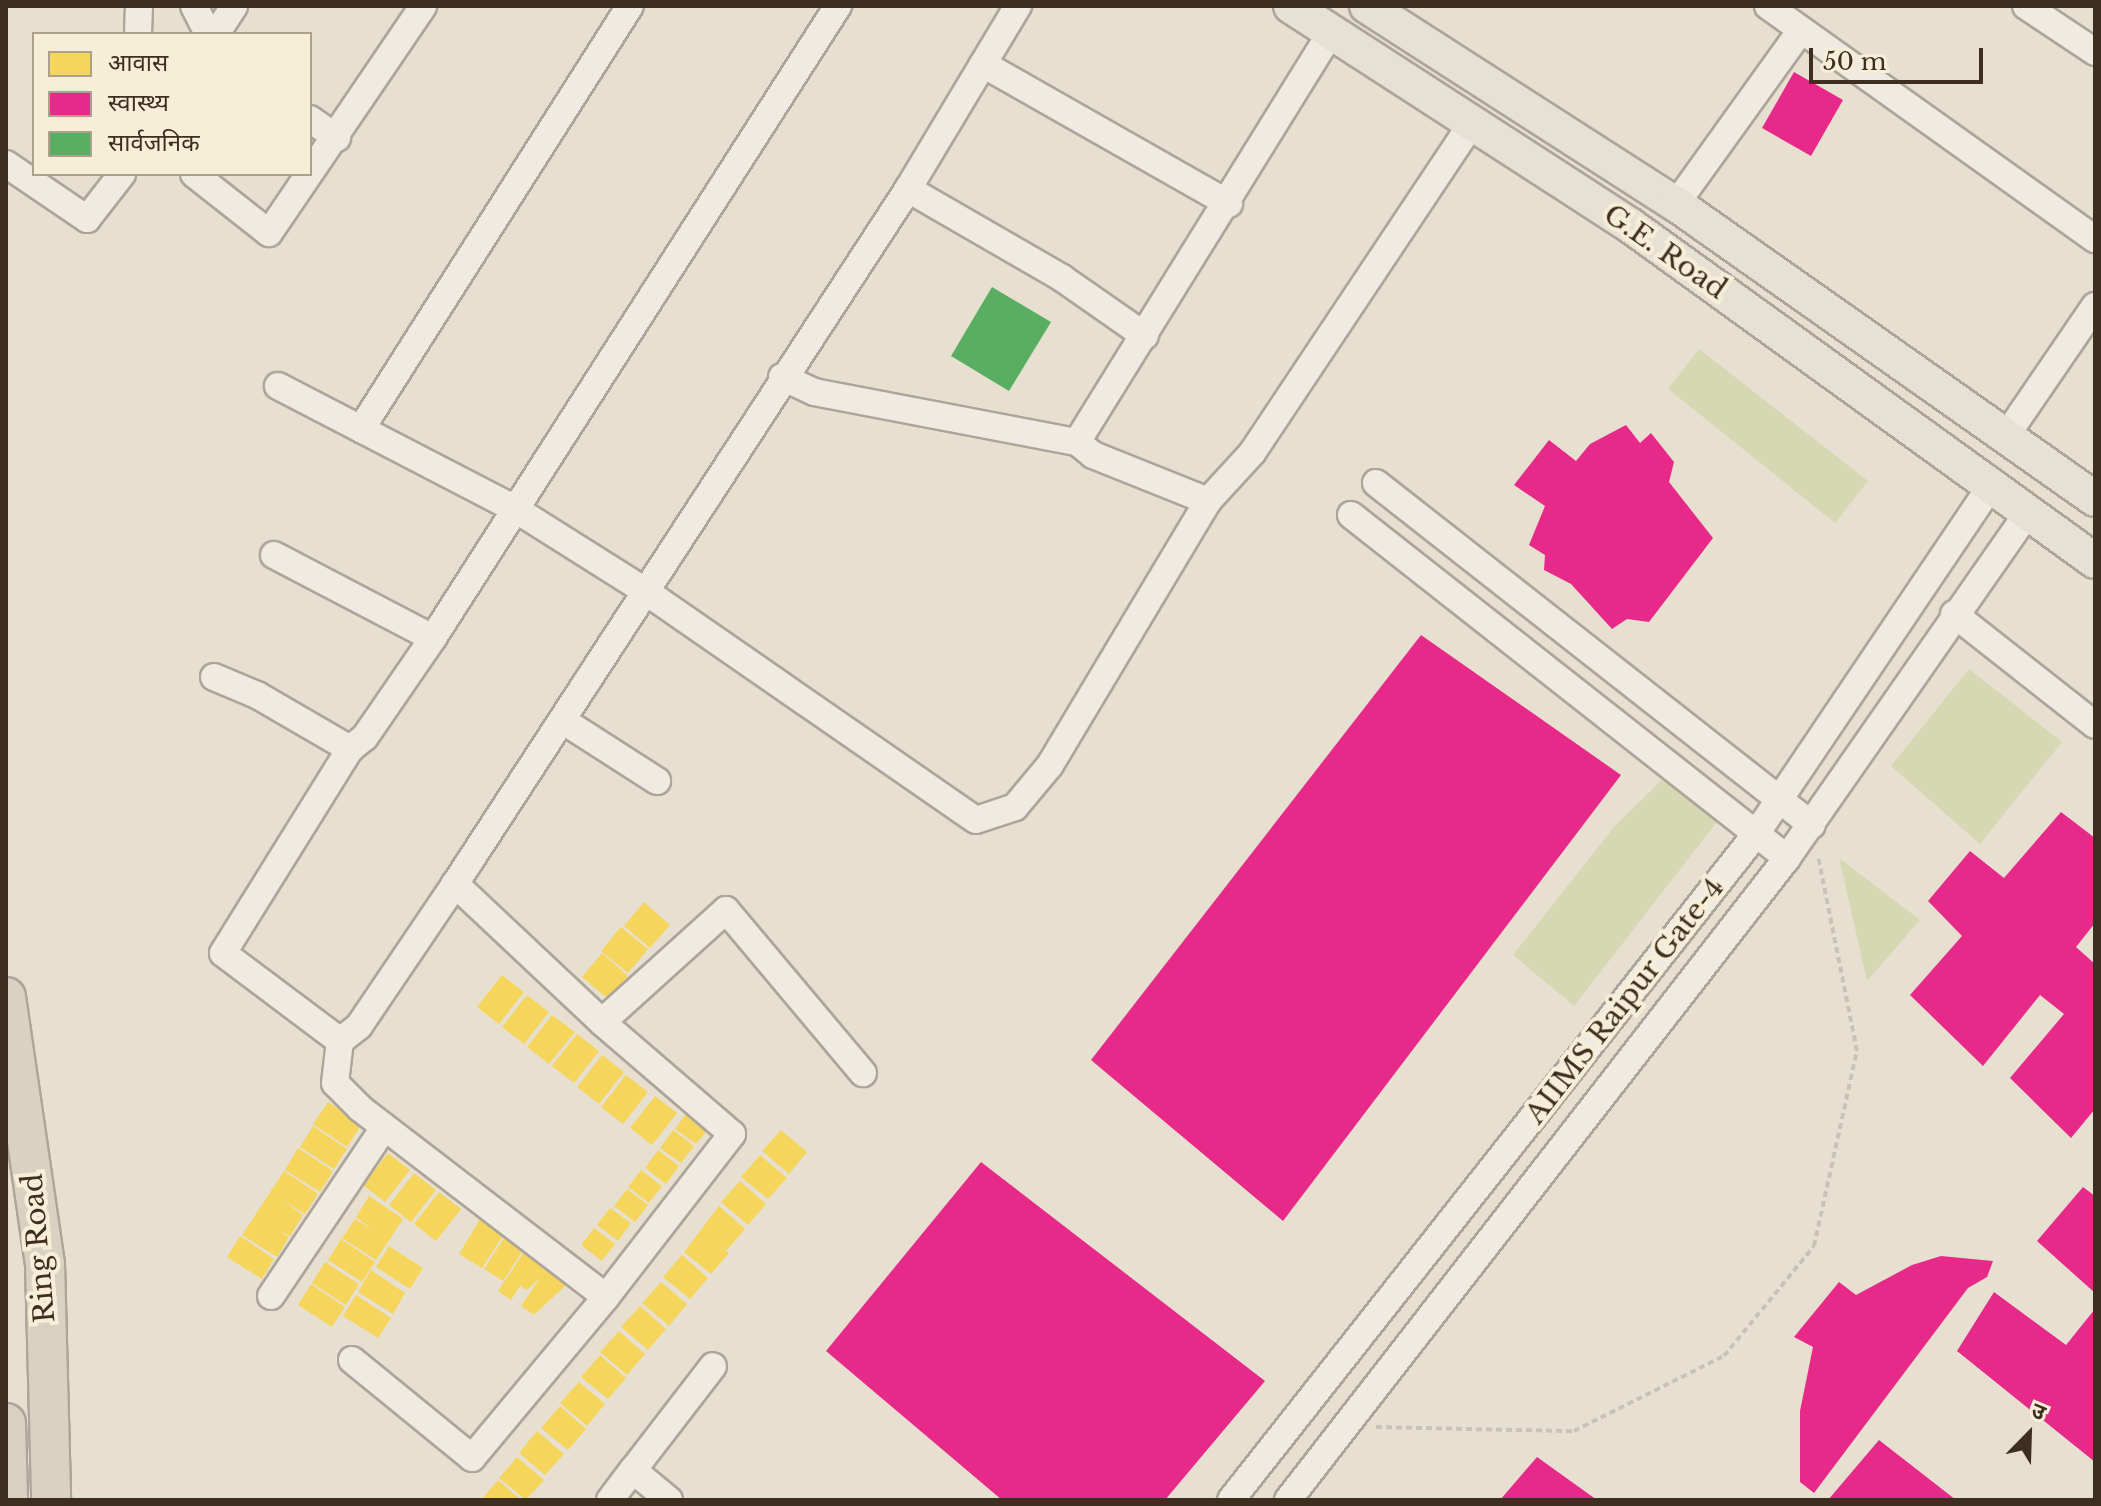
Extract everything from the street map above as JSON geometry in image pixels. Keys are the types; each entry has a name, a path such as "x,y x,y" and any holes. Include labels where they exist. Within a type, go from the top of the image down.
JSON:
{"highway":[{"name":"Ring Road","path":"6,997 45,1264 51,1500"},
{"path":"6,1423 8,1500"}],"main road":[{"name":"G.E. Road","path":"1291,6 1631,226 1993,483 2095,561"},
{"path":"1367,6 1676,204 2008,433 2095,499"}],"street":[{"path":"138,32 139,6"},
{"path":"194,6 207,32"},
{"path":"217,32 234,6"},
{"path":"312,173 423,6"},
{"path":"361,429 630,6"},
{"path":"340,1041 223,953 350,749 365,737 433,638 838,6"},
{"path":"606,1297 384,1128 335,1083 340,1041 359,1026 455,884 782,377 908,189 1018,6"},
{"path":"1768,6 2095,239"},
{"path":"2026,6 2095,52"},
{"path":"1676,204 1801,30"},
{"path":"1077,442 1229,204 1331,32"},
{"path":"983,64 1229,204"},
{"path":"312,120 337,138"},
{"path":"278,386 515,509 645,591 976,820 1015,807 1050,765 1208,501 1252,453 1472,123"},
{"path":"6,164 87,219 120,176"},
{"path":"197,176 269,233 310,176"},
{"path":"908,189 1062,278 1145,336"},
{"path":"2008,433 2095,306"},
{"path":"782,377 814,392 1077,442 1093,455 1208,501"},
{"path":"1376,483 1812,825"},
{"name":"AIIMS Raipur Gate-4","path":"1231,1500 1756,834 1993,483"},
{"name":"AIIMS Raipur Gate-4","path":"1288,1500 1812,825 1954,614 2029,511"},
{"path":"1351,515 1787,858"},
{"path":"274,555 433,638"},
{"path":"1954,614 2095,725"},
{"path":"214,677 257,695 350,749"},
{"path":"562,720 657,781"},
{"path":"352,1360 472,1458 606,1297 732,1134 602,1022 455,884"},
{"path":"602,1022 726,910 863,1073"},
{"path":"271,1296 384,1128"},
{"path":"610,1500 713,1366"},
{"path":"633,1470 669,1500"}],"path":[{"path":"1346,1426 1574,1431 1724,1356 1814,1246 1857,1051 1812,825"}],"green space":[{"path":"1699,349 1868,481 1835,523 1668,389"},
{"path":"1969,669 2062,742 1980,844 1891,766"},
{"path":"1662,780 1720,818 1574,1006 1513,955 1614,827"},
{"path":"1839,858 1920,920 1867,981"}],"building: आवास":[{"path":"644,902 670,925 650,948 624,926"},
{"path":"621,927 648,949 628,973 601,951"},
{"path":"602,953 628,976 608,999 582,977"},
{"path":"502,975 524,992 499,1024 477,1007"},
{"path":"527,995 549,1012 524,1044 502,1027"},
{"path":"552,1015 575,1032 549,1064 527,1047"},
{"path":"577,1034 599,1051 574,1083 552,1066"},
{"path":"602,1055 624,1072 599,1104 577,1087"},
{"path":"626,1075 648,1092 623,1124 601,1107"},
{"path":"655,1096 677,1113 652,1145 630,1128"},
{"path":"328,1102 362,1124 347,1147 313,1124"},
{"path":"688,1111 710,1127 696,1144 675,1129"},
{"path":"313,1126 347,1149 334,1169 300,1147"},
{"path":"673,1130 694,1146 681,1163 660,1148"},
{"path":"781,1130 807,1152 789,1174 762,1151"},
{"path":"298,1148 333,1171 320,1192 285,1170"},
{"path":"658,1150 679,1166 666,1184 645,1168"},
{"path":"388,1153 410,1170 385,1202 363,1185"},
{"path":"760,1155 787,1178 768,1199 741,1177"},
{"path":"641,1170 662,1186 649,1203 628,1187"},
{"path":"284,1171 318,1194 305,1214 280,1198 303,1215 290,1236 277,1229 289,1237 277,1257 242,1235"},
{"path":"414,1173 436,1190 411,1222 389,1205"},
{"path":"740,1181 766,1204 748,1225 721,1202"},
{"path":"627,1189 648,1205 635,1222 614,1206"},
{"path":"439,1192 461,1209 436,1241 414,1224"},
{"path":"369,1196 403,1219 376,1260 342,1238 355,1219 373,1230 356,1217"},
{"path":"719,1206 745,1229 727,1250 720,1245 729,1253 711,1274 684,1252"},
{"path":"610,1208 631,1223 618,1241 597,1225"},
{"path":"480,1219 504,1234 482,1268 459,1254"},
{"path":"594,1228 615,1244 602,1261 581,1245"},
{"path":"506,1235 525,1247 503,1281 484,1269"},
{"path":"240,1236 274,1259 262,1279 227,1257"},
{"path":"341,1239 375,1262 362,1282 328,1260"},
{"path":"389,1246 423,1268 410,1289 376,1267"},
{"path":"526,1249 545,1271 549,1265 561,1273 557,1279 566,1285 534,1315 521,1306 540,1278 527,1290 520,1286 511,1300 498,1291"},
{"path":"682,1255 708,1278 690,1299 663,1277"},
{"path":"325,1262 359,1284 346,1305 312,1283"},
{"path":"371,1270 405,1293 393,1314 358,1292"},
{"path":"661,1282 687,1304 669,1326 642,1303"},
{"path":"311,1284 345,1307 332,1327 298,1305"},
{"path":"356,1295 391,1318 378,1338 343,1316"},
{"path":"640,1306 666,1329 648,1350 621,1327"},
{"path":"619,1331 645,1354 627,1375 600,1352"},
{"path":"600,1355 626,1378 608,1399 581,1377"},
{"path":"579,1382 605,1404 587,1426 560,1403"},
{"path":"560,1406 586,1429 568,1450 541,1428"},
{"path":"537,1431 564,1454 545,1475 519,1453"},
{"path":"517,1457 544,1480 526,1500 499,1478"},
{"path":"498,1480 521,1500 481,1500"}],"building: स्वास्थ्य":[{"path":"1794,72 1843,100 1811,156 1762,128"},
{"path":"1626,425 1640,443 1651,433 1674,462 1669,482 1713,538 1649,622 1627,619 1612,629 1571,584 1544,570 1545,555 1529,545 1545,506 1514,485 1549,440 1576,461 1590,444"},
{"path":"1421,635 1621,775 1283,1221 1091,1060"},
{"path":"2061,812 2095,838 2095,923 2076,947 2095,964 2095,1109 2071,1138 2010,1078 2064,1014 2040,995 1983,1066 1910,995 1962,936 1928,901 1970,851 2004,878"},
{"path":"981,1162 1265,1381 1165,1500 1002,1500 826,1351"},
{"path":"2083,1187 2095,1196 2095,1293 2037,1241"},
{"path":"1941,1256 1993,1261 1987,1277 1968,1288 1814,1493 1800,1482 1800,1411 1813,1347 1794,1337 1839,1282 1856,1295 1912,1265"},
{"path":"1994,1292 2066,1345 2095,1309 2095,1462 1957,1351"},
{"path":"1879,1440 1956,1500 1828,1500"},
{"path":"1537,1457 1597,1500 1500,1500"}],"building: सार्वजनिक":[{"path":"992,287 1051,322 1009,391 951,356"}]}
